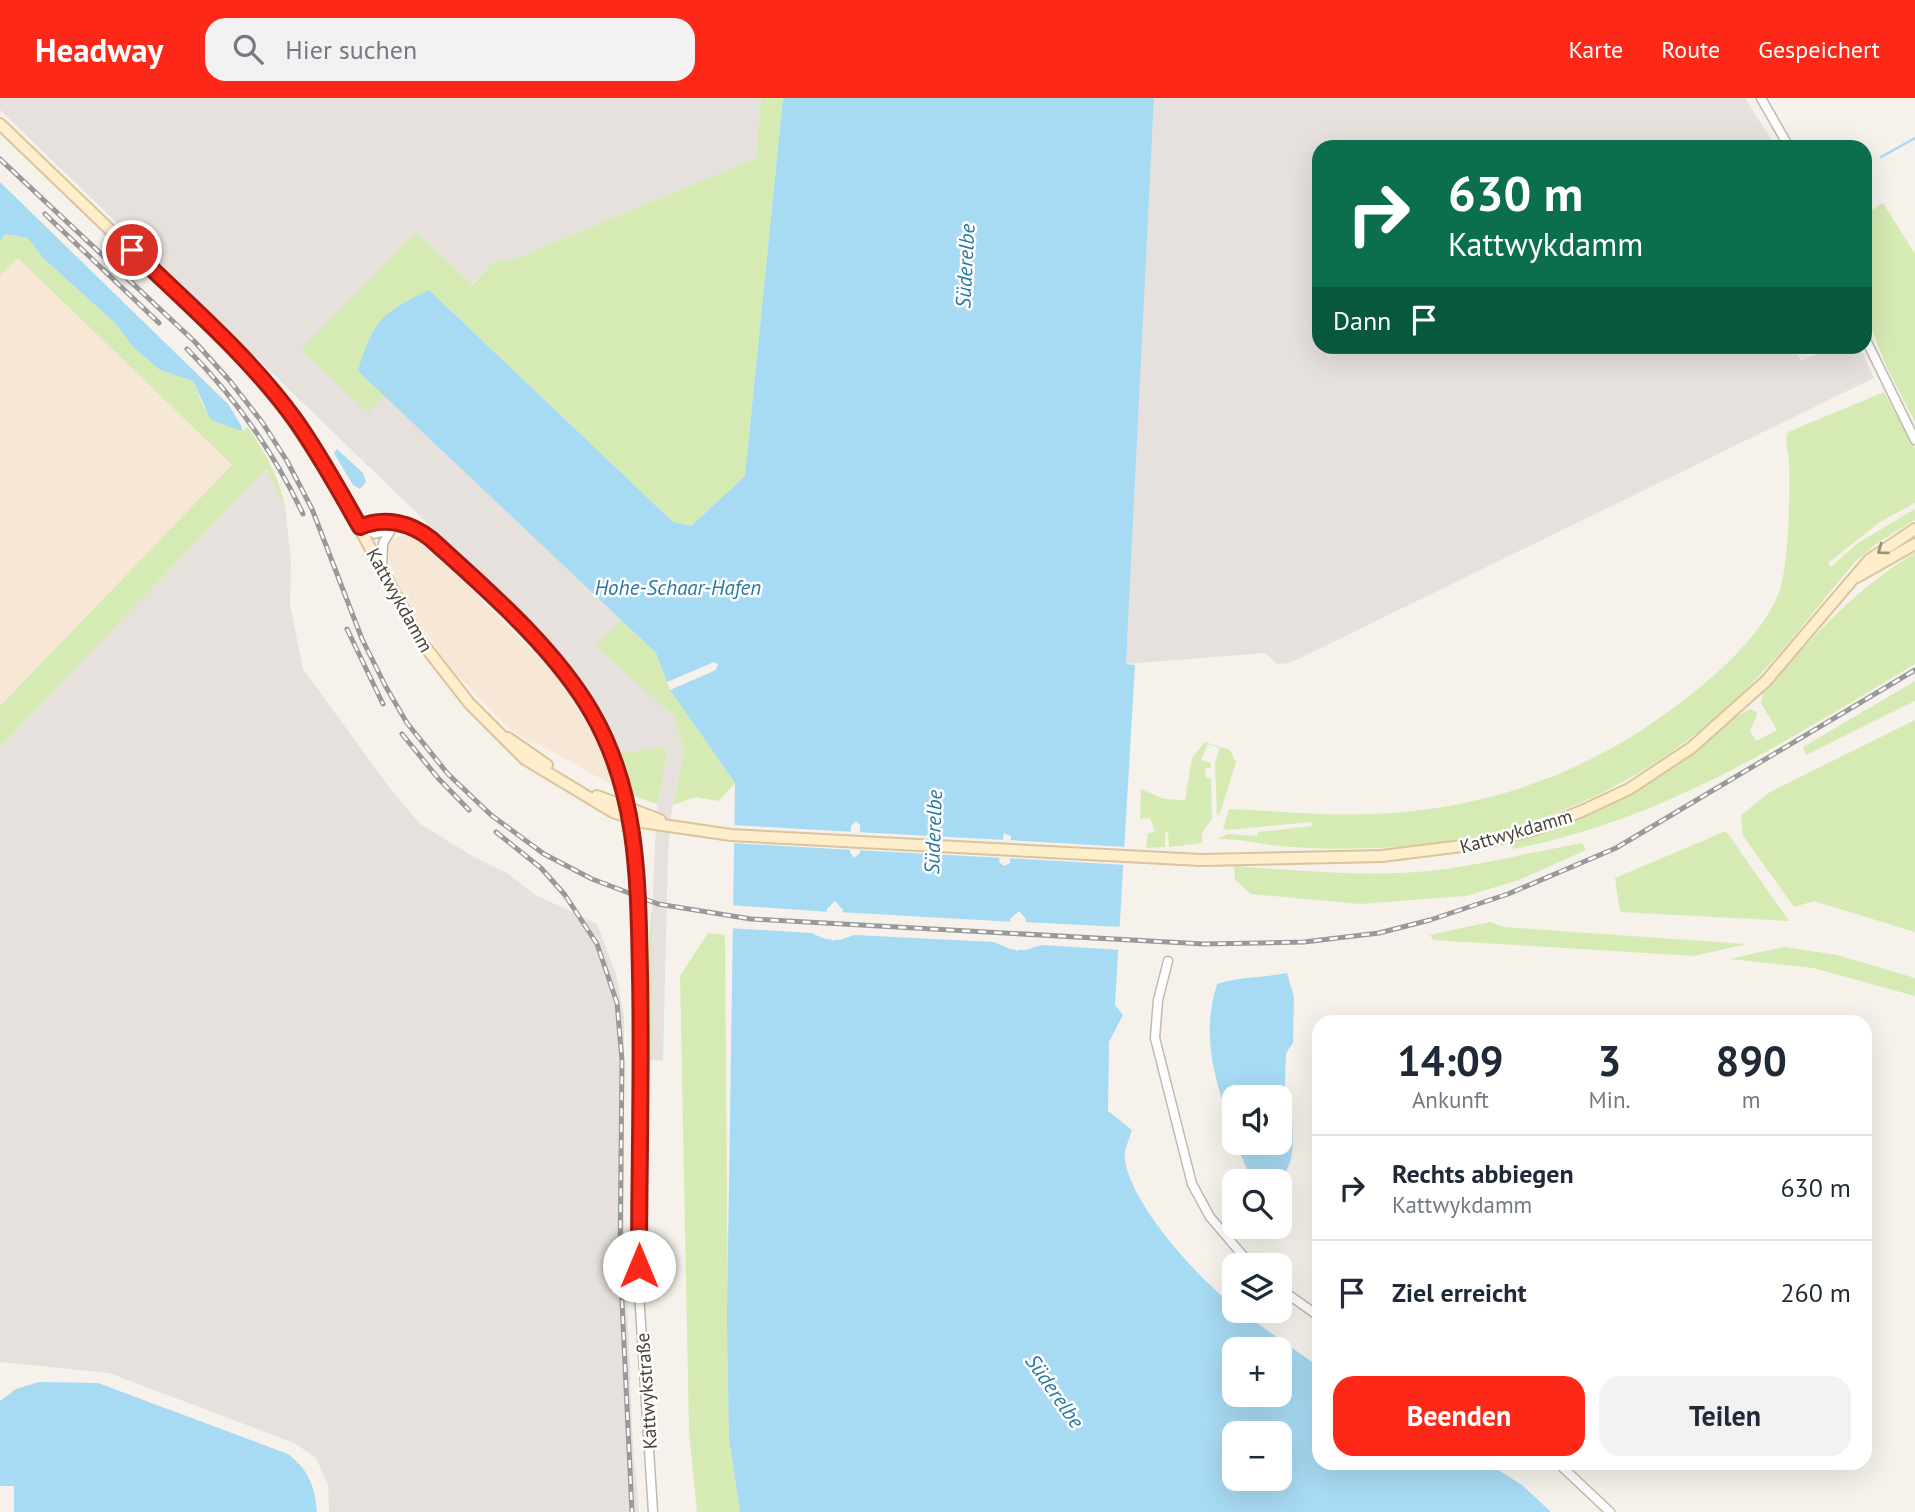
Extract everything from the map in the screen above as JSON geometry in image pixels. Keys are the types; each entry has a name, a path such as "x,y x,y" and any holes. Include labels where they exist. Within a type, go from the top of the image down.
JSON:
{"main road":[{"name":"Kattwykdamm","path":"0,124 251,367 296,421 360,527 429,653 461,694 497,731 574,786 649,820 683,828 731,835 1129,857 1278,860 1415,854 1478,844 1561,820 1650,776 1710,733 1766,681 1869,560 1915,529"},
{"name":"Kattwykdamm","path":"1854,578 1915,544"}],"street":[{"path":"1761,98 1786,140"},
{"path":"1872,352 1915,440"},
{"name":"Kattwykstraße","path":"360,527 380,522 424,533 553,659 582,696 608,746 626,800 635,846 639,912 639,1292 653,1512"},
{"path":"382,571 382,549 394,527"},
{"path":"1168,961 1158,1000 1155,1038 1192,1184 1210,1217 1238,1253"},
{"path":"1292,1297 1312,1311"},
{"path":"1565,1470 1610,1512"}],"shaded area":[{"path":"0,98 761,98 756,158 519,257 492,263 471,285 301,350 367,412 384,395 621,620 597,646 675,716 684,753 672,809 668,853 663,1061 652,1060 652,912 657,804 667,755 666,747 620,753 587,690 543,635 0,110"},
{"path":"1154,98 1745,98 1772,140 1312,140 1312,354 1797,354 1801,361 1816,354 1863,354 1874,378 1290,663 1277,664 1265,653 1126,664"},
{"path":"18,257 232,465 0,706 0,276"},
{"path":"266,469 285,507 291,561 290,605 303,669 389,787 419,823 472,856 507,873 534,894 597,924 616,974 624,1017 624,1232 633,1446 639,1512 329,1512 328,1485 316,1458 294,1443 109,1373 0,1362 0,747"},
{"path":"401,535 417,540 444,562 557,676 597,740 614,786 537,743 534,745 509,728 446,664 398,588 386,549 389,541"}],"green space":[{"path":"761,98 783,98 745,476 691,526 673,522 429,290 358,371 384,395 368,413 301,350 416,232 472,285 492,263 519,257 756,158"},
{"path":"1883,203 1915,254 1915,422 1887,368 1872,329 1872,210"},
{"path":"4,234 28,238 43,258 115,323 134,348 160,370 193,381 204,408 242,431 248,427 275,475 285,507 266,469 0,747 0,706 232,465 18,258 0,276 0,241"},
{"path":"1884,392 1915,448 1915,503 1880,522 1828,563 1831,567 1858,543 1915,509 1915,520 1877,543 1855,562 1753,682 1702,729 1664,757 1581,803 1491,833 1445,842 1334,849 1286,847 1218,839 1228,834 1257,836 1258,832 1312,826 1311,822 1227,830 1223,828 1229,809 1372,814 1415,811 1498,795 1576,766 1649,725 1697,690 1724,666 1750,639 1771,610 1785,568 1788,531 1788,432"},
{"path":"1915,553 1915,664 1722,775 1621,819 1568,836 1513,849 1511,842 1578,819 1642,788 1682,762 1750,709 1758,713 1750,731 1756,741 1777,730 1761,703 1763,692 1853,599"},
{"path":"621,620 656,653 670,690 735,783 719,801 696,797 673,805 684,753 675,717 596,646"},
{"path":"1915,681 1915,701 1806,755 1803,747"},
{"path":"1915,720 1915,932 1814,901 1794,907 1743,836 1741,815 1770,792"},
{"path":"1205,742 1230,750 1236,762 1220,813 1217,816 1215,763 1220,748 1208,744 1201,760 1211,763 1211,768 1205,768 1206,778 1211,778 1212,819 1202,833 1202,843 1169,847 1168,832 1165,833 1165,847 1146,848 1148,833 1155,832 1150,818 1140,819 1141,789 1164,799 1185,800 1192,758"},
{"path":"665,747 667,755 657,804 634,796 620,753"},
{"path":"1726,831 1789,921 1620,912 1615,878"},
{"path":"1582,843 1586,850 1519,880 1466,896 1360,904 1251,894 1235,880 1234,866 1338,873 1401,873 1469,865"},
{"path":"651,912 652,1060 649,1060 648,957"},
{"path":"1490,922 1504,927 1746,944 1694,956 1433,940 1430,935"},
{"path":"708,933 725,935 729,1439 740,1512 697,1512 689,1432 680,976"},
{"path":"1784,947 1837,955 1915,978 1915,996 1813,968 1729,959"}],"water":[{"path":"783,98 1154,98 1126,664 1135,665 1115,1005 1123,1015 1109,1042 1108,1111 1132,1130 1125,1158 1140,1199 1169,1240 1222,1296 1222,1323 1257,1323 1277,1337 1222,1337 1222,1407 1292,1407 1292,1348 1312,1362 1312,1470 1498,1470 1522,1485 1551,1512 740,1512 729,1439 727,1317 735,783 670,690 716,670 718,664 714,662 667,682 656,653 358,371 374,329 400,305 429,290 673,522 691,526 745,476","holes":["856,821 860,825 860,853 854,858 850,852 851,826","1004,833 1011,836 1010,863 1004,866 999,862","835,901 843,910 838,938 833,941 826,932 827,909","1019,911 1026,919 1025,944 1017,951 1012,948 1010,919"]},
{"path":"0,182 228,404 242,431 211,420 193,381 160,370 134,348 115,323 43,258 28,238 5,234 0,241"},
{"path":"337,449 363,473 366,482 360,489 353,485 334,453"},
{"path":"1287,973 1294,997 1293,1043 1286,1053 1285,1085 1222,1085 1222,1100 1212,1060 1210,1023 1217,984"},
{"path":"1241,1155 1291,1155 1288,1169 1247,1169"},
{"path":"39,1382 98,1383 288,1454 301,1466 310,1480 317,1512 0,1512 0,1401 16,1389"}],"pier":[{"path":"732,825 854,832 853,850 731,843"},
{"path":"857,832 1005,840 1003,858 856,850"},
{"path":"1008,840 1126,847 1125,865 1006,858"},
{"path":"729,905 830,912 829,932 833,937 838,932 838,912 1015,922 1013,941 1017,947 1021,943 1023,922 1122,927 1121,950 1041,945 1026,950 1010,949 994,942 854,935 840,940 825,939 811,933 729,928"},
{"path":"0,1486 14,1486 14,1512 0,1512"}],"waterway":[{"path":"1881,157 1915,138"}],"railway":[{"path":"0,159 195,342 262,422 287,461 312,509 362,639 386,687 407,723 448,774 491,815 544,854 592,879 658,904 751,919 1204,944 1304,942 1379,933 1430,920 1508,894 1616,848 1915,670"},
{"path":"45,214 159,323"},
{"path":"187,349 221,386 252,427 292,491 303,514"},
{"path":"347,629 383,704"},
{"path":"402,734 469,810"},
{"path":"496,832 541,868 565,895 597,944 617,1003 622,1060 620,1260 632,1512"}],"route":[{"path":"132,250 239,354 280,401 314,448 360,527 369,523 390,521 417,529 431,539 540,645 567,676 592,712 622,782 637,864 641,1000 639,1266"}],"water label":[{"name":"Süderelbe","path":"965,266"},
{"name":"Hohe-Schaar-Hafen","path":"678,587"},
{"name":"Süderelbe","path":"933,832"},
{"name":"Süderelbe","path":"1055,1391"}]}
